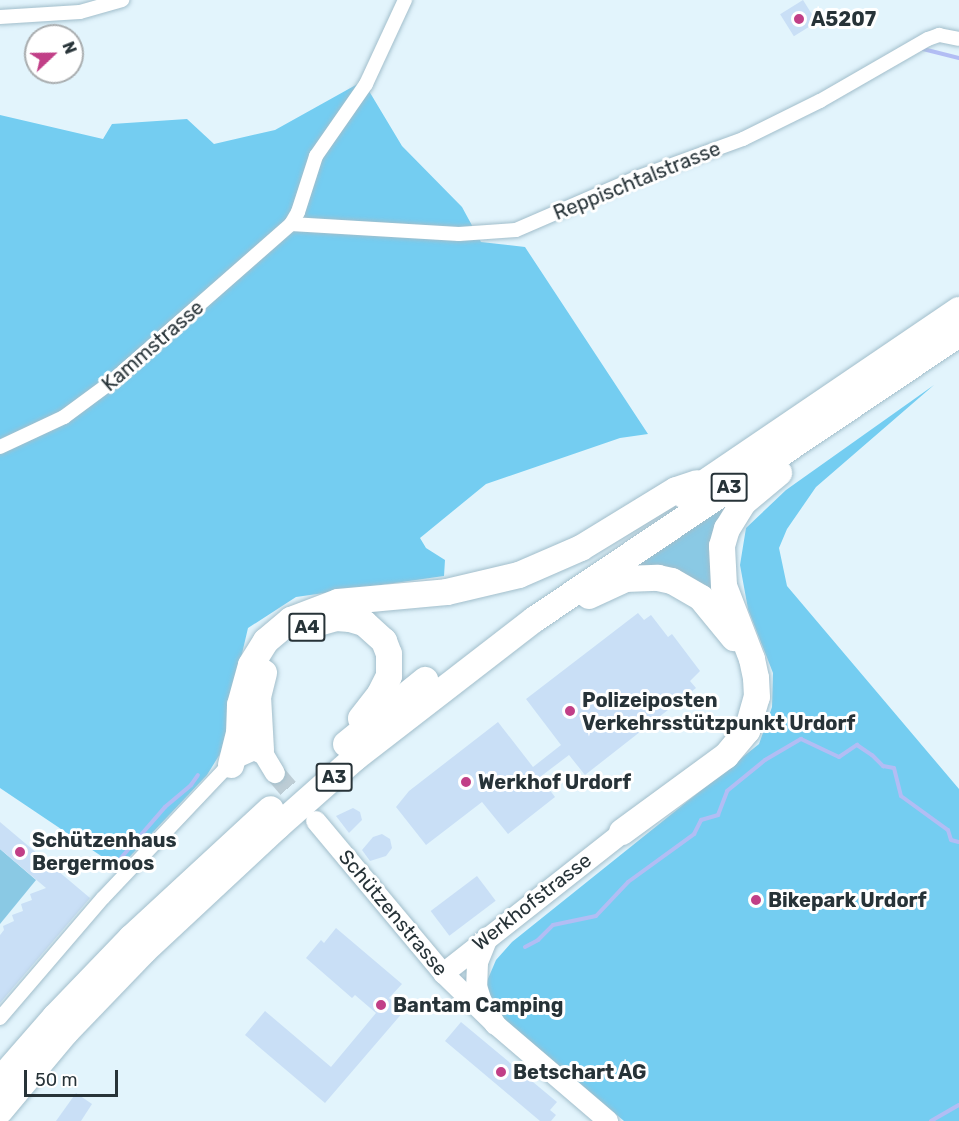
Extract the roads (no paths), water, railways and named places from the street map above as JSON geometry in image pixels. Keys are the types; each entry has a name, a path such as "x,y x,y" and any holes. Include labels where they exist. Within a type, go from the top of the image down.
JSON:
{"highway":[{"name":"A3","path":"0,1080 80,989 131,938 226,849 331,756 416,687 528,603 959,310"},
{"name":"A3","path":"0,1111 105,990 194,904 355,758 482,658 600,573 959,334"},
{"path":"622,832 631,821 720,752 740,726 749,696 749,680 739,646 724,610 721,561 722,546 735,515 743,502 766,482 846,428 858,402"},
{"name":"A4","path":"231,765 238,734 240,705 251,665 266,641 277,630 305,613 355,600 447,592 519,574 581,548 676,490 709,479"},
{"path":"482,658 526,636 586,597 625,579 642,577 672,581 724,610"},
{"name":"A4","path":"261,750 258,697 268,665 278,649 306,628 336,618 350,619 370,627 384,641 389,654 389,676 380,694 331,756"},
{"name":"A4","path":"244,687 249,731 261,750"}],"main road":[{"path":"261,750 275,773"},
{"name":"Schützenstrasse","path":"316,821 443,973 495,1024 604,1119"},
{"name":"Werkhofstrasse","path":"443,973 622,832"},
{"path":"487,937 477,962 476,986 481,1001 495,1024"}],"street":[{"path":"0,17 80,12 122,0"},
{"path":"291,224 298,212 316,156 366,84 405,0"},
{"name":"Reppischtalstrasse","path":"291,224 459,234 516,230 636,178 743,139 820,101 928,39 939,35 959,39"},
{"name":"Kammstrasse","path":"0,447 64,417 110,383 291,224"},
{"path":"0,1018 102,898 231,765 261,750"}],"waterway":[{"path":"923,49 959,58"},
{"path":"525,947 538,940 553,925 596,916 628,882 694,834 701,820 718,815 727,791 765,760 801,739 839,757 857,745 883,766 894,768 901,796 948,830 951,840 959,842"},
{"path":"120,859 165,807 191,785 198,775"},
{"path":"931,1121 959,1105"}],"tunnel":[{"path":"275,773 310,814"}],"place":[{"name":"A5207","path":"799,19"},
{"name":"Polizeiposten Verkehrsstützpunkt Urdorf","path":"570,711"},
{"name":"Werkhof Urdorf","path":"466,782"},
{"name":"Schützenhaus Bergermoos","path":"20,852"},
{"name":"Bikepark Urdorf","path":"756,900"},
{"name":"Bantam Camping","path":"381,1005"},
{"name":"Betschart AG","path":"501,1072"}]}
